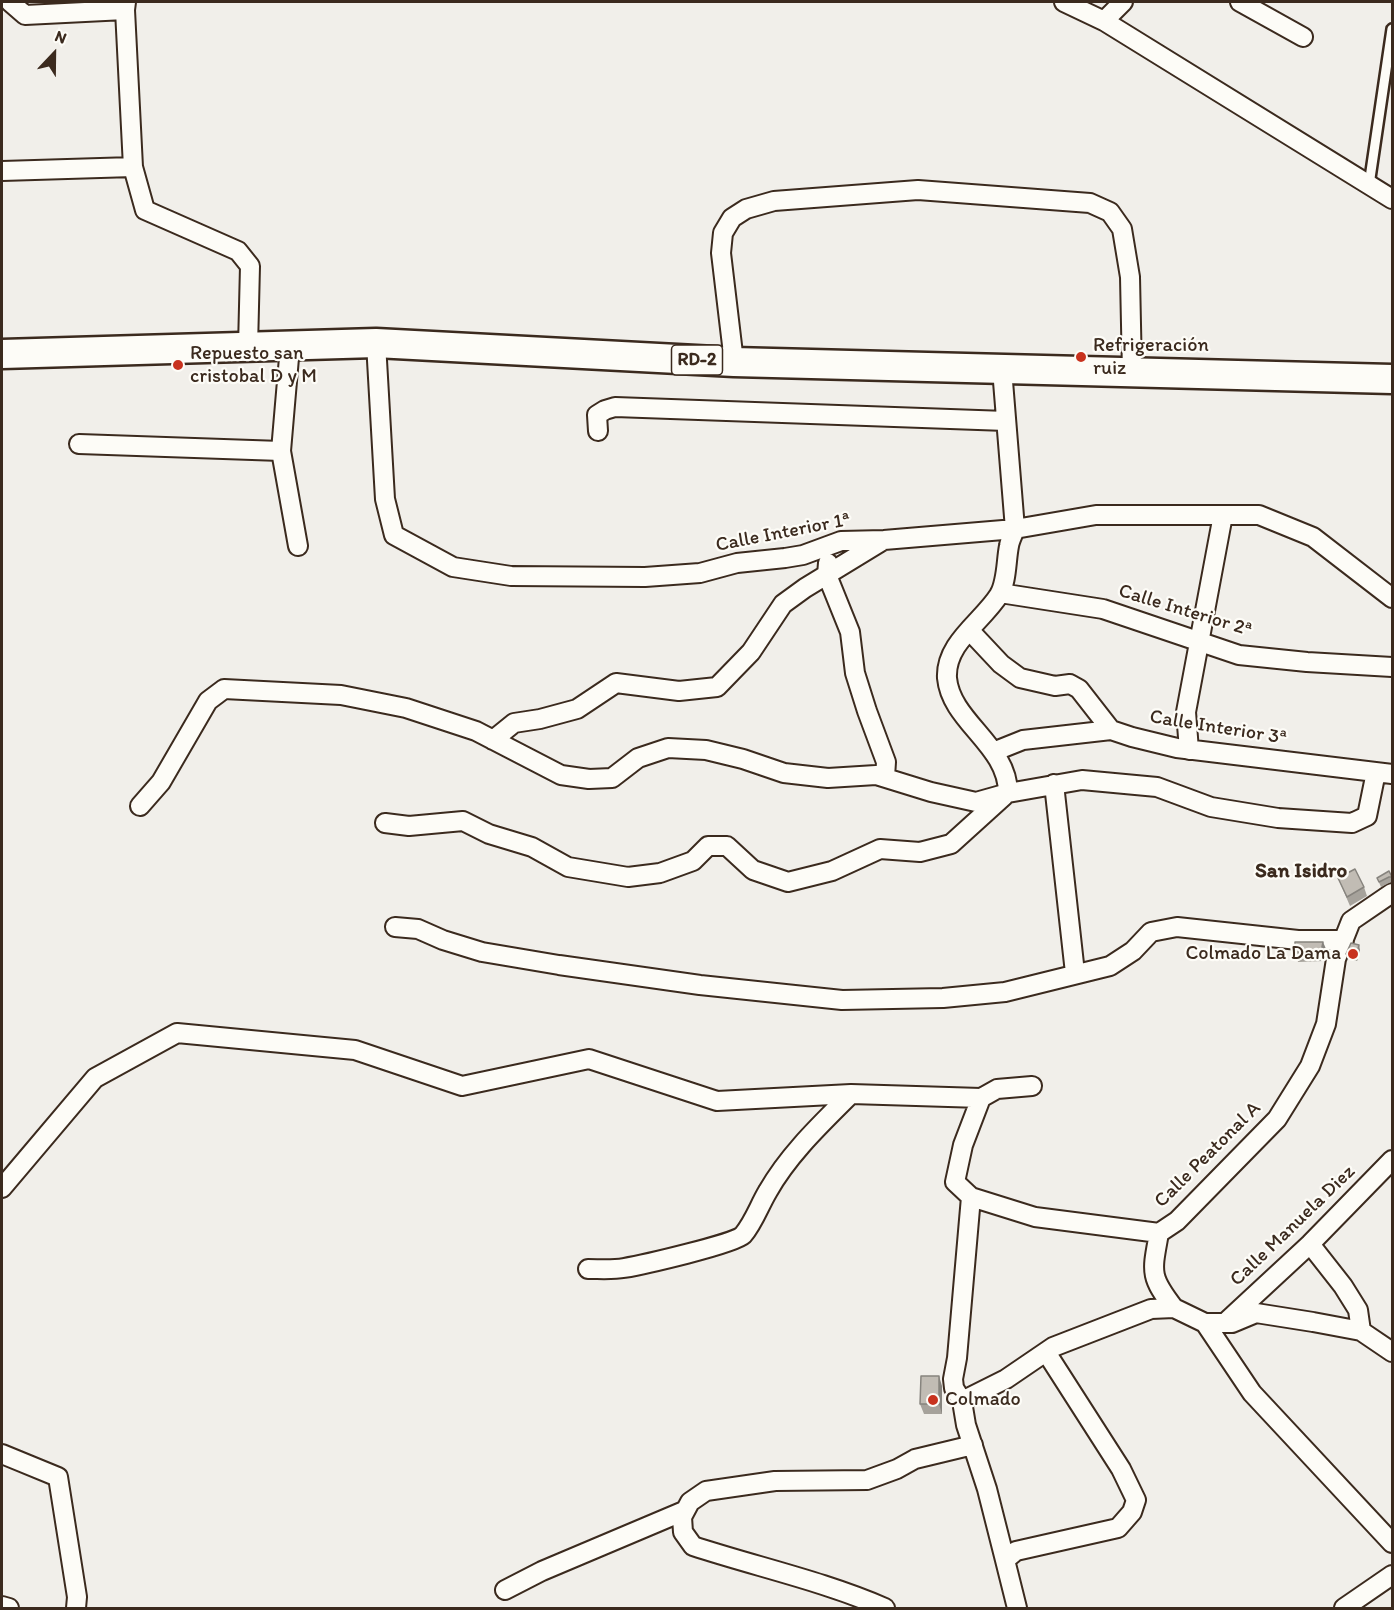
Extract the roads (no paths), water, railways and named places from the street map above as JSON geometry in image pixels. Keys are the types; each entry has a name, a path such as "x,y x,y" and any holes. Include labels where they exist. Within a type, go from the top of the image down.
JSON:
{"main road":[{"name":"RD-2","path":"2,354 376,343 735,362 1392,379"}],"street":[{"path":"10,2 25,15 125,6 133,167 146,210 238,250 250,266 248,347"},
{"path":"1064,2 1104,21 1392,199"},
{"path":"1104,21 1123,2"},
{"path":"1240,2 1302,37"},
{"path":"2,171 133,167"},
{"path":"735,362 721,253 723,233 732,218 746,208 774,201 918,190 1090,203 1110,212 1122,229 1130,277 1131,372"},
{"name":"Calle Interior 1ª","path":"376,343 385,499 394,535 453,567 510,576 645,577 700,573 737,562 803,555 841,541 884,540 1015,529 1096,515 1259,515 1313,537 1392,598"},
{"path":"290,346 281,451 298,546"},
{"path":"385,823 410,826 463,821 489,834 532,847 568,867 628,877 660,873 693,861 708,846 727,846 753,870 788,882 832,871 880,849 920,852 951,844 1008,793 1008,779 1002,764 957,706 947,680 949,659 957,645 1000,593 1009,544 1015,529 1002,369"},
{"path":"598,432 597,415 615,407 1006,421"},
{"path":"78,444 281,451"},
{"path":"1189,750 1185,712 1223,515"},
{"path":"493,740 514,723 577,709 616,683 679,691 717,687 751,652 783,604 884,540"},
{"path":"841,541 830,554 827,575 850,632 855,673 886,762 885,777"},
{"name":"Calle Interior 2ª","path":"1000,593 1102,609 1239,655 1307,663 1392,667"},
{"path":"970,631 1001,664 1020,678 1054,686 1070,684 1079,688 1111,730"},
{"path":"141,806 161,782 208,701 224,689 341,695 406,708 476,731 561,775 590,779 612,778 638,758 668,748 706,750 743,759 783,773 828,778 876,775 931,792 976,802 1008,793 1082,780 1157,787 1211,807 1278,818 1352,823 1367,816 1384,773"},
{"path":"993,752 1023,740 1111,730"},
{"name":"Calle Interior 3ª","path":"1111,730 1189,750 1384,773"},
{"path":"1054,784 1076,973"},
{"name":"Calle Peatonal A","path":"971,1197 1035,1217 1159,1233 1177,1221 1277,1119 1310,1066 1326,1024 1336,959 1351,921 1392,893"},
{"path":"394,927 418,929 443,940 482,952 548,963 700,985 842,1000 943,998 994,993 1110,966 1133,951 1151,932 1177,927 1298,940 1344,940"},
{"path":"2,1188 95,1078 177,1033 355,1050 462,1086 589,1059 717,1101 851,1094 981,1098 997,1089 1032,1086"},
{"path":"588,1269 622,1269 701,1250 741,1237 789,1161 808,1137 851,1094"},
{"path":"981,1098 963,1145 955,1182 971,1197 957,1358 953,1379 954,1389 962,1401 966,1425 987,1489 1017,1608"},
{"name":"Calle Manuela Diez","path":"1225,1323 1310,1244 1392,1160"},
{"path":"1159,1233 1152,1270 1158,1287 1174,1308 1205,1323 1232,1323 1256,1313 1361,1331 1392,1352"},
{"path":"1310,1244 1343,1286 1358,1310 1361,1331"},
{"path":"962,1401 1006,1378 1046,1352 1150,1310 1174,1308"},
{"path":"1205,1323 1252,1393 1392,1543"},
{"path":"1005,1560 1016,1551 1118,1528 1132,1512 1136,1500 1122,1469 1046,1352"},
{"path":"885,1608 798,1577 693,1546 683,1532 684,1511 690,1502 706,1491 775,1481 867,1480 897,1469 915,1459 973,1445"},
{"path":"2,1454 58,1477 76,1608"},
{"path":"505,1590 542,1571 684,1511"},
{"path":"1344,1608 1392,1575"},
{"path":"2,1605 9,1608"}],"lane":[{"path":"1369,185 1392,29"}],"place":[{"name":"Refrigeración ruiz","path":"1081,357"},
{"name":"Repuesto san cristobal D y M","path":"178,365"},
{"name":"Colmado La Dama","path":"1353,954"},
{"name":"Colmado","path":"933,1400"}],"district":[{"name":"San Isidro","path":"1301,872"}]}
